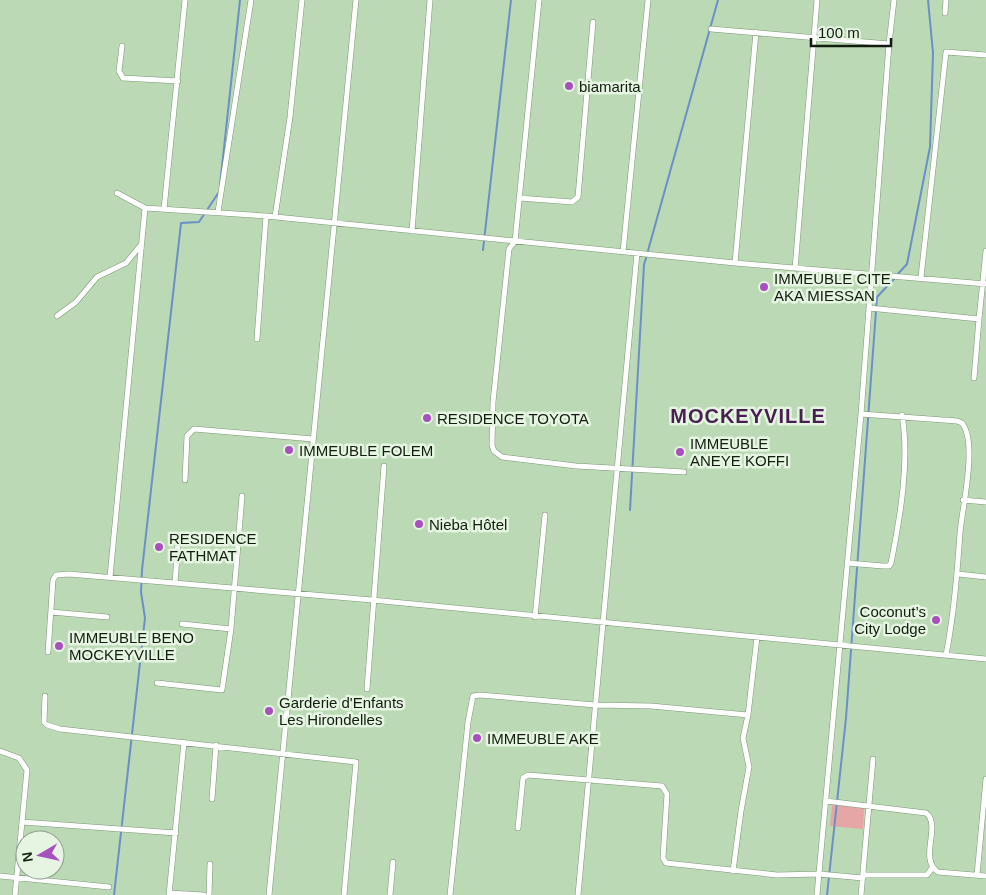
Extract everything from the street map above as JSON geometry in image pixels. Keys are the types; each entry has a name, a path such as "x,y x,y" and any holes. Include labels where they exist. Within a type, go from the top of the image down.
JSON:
{"street":[{"path":"164,209 185,0"},
{"path":"218,212 250,0"},
{"path":"275,217 290,117 302,0"},
{"path":"269,895 313,439 336,224 356,0"},
{"path":"412,231 430,0"},
{"path":"538,0 515,241 509,249 493,402 492,445 494,451 502,457 618,469 684,472"},
{"path":"623,252 648,0"},
{"path":"795,268 817,0"},
{"path":"817,895 861,414 870,274 894,0"},
{"path":"945,13 946,0"},
{"path":"519,198 572,202 578,198 593,22"},
{"path":"711,29 889,44"},
{"path":"735,263 756,32"},
{"path":"122,46 119,71 123,78 178,80"},
{"path":"921,276 946,52 986,55"},
{"path":"117,193 145,208 266,216 735,263 870,274 921,276 985,284"},
{"path":"110,577 145,208"},
{"path":"257,339 266,216"},
{"path":"57,316 76,302 98,278 126,263 140,246"},
{"path":"974,378 979,319 985,284 986,251"},
{"path":"578,895 637,253"},
{"path":"869,308 979,319"},
{"path":"861,414 902,415 956,421 965,427 968,468 963,500 958,574 946,656"},
{"path":"847,563 888,566 891,563 901,503 904,428 902,415"},
{"path":"185,480 187,436 194,429 313,439"},
{"path":"367,689 372,600 384,466"},
{"path":"157,683 222,690 231,629 242,496"},
{"path":"963,500 986,502"},
{"path":"535,617 545,515"},
{"path":"175,583 178,543"},
{"path":"958,574 986,577"},
{"path":"48,652 53,580 56,575 110,577 372,600 986,659"},
{"path":"51,612 107,618"},
{"path":"182,624 231,629"},
{"path":"734,871 740,811 749,767 744,738 757,637"},
{"path":"450,895 468,722 473,696 480,695 596,705 651,706 748,715"},
{"path":"45,696 43,714 48,725 60,729 356,762 344,895"},
{"path":"184,742 169,894 204,895"},
{"path":"212,799 216,745"},
{"path":"0,751 19,758 27,770 21,830"},
{"path":"861,895 873,759"},
{"path":"518,828 523,778 525,776 590,779 662,786 667,794 664,861 777,875 927,875 932,868"},
{"path":"978,876 986,779"},
{"path":"826,801 926,813 930,816 930,861 932,868 938,872 986,876"},
{"path":"22,822 176,833"},
{"path":"390,895 393,862"},
{"path":"209,895 210,864"},
{"path":"0,876 15,878"},
{"path":"15,895 16,880"},
{"path":"37,880 109,887"}],"shaded area":[{"path":"832,805 864,808 863,829 830,826"}],"waterway":[{"path":"220,185 240,0"},
{"path":"483,250 511,0"},
{"path":"630,510 644,265 718,0"},
{"path":"897,275 907,264 930,147 933,53 928,0"},
{"path":"114,895 145,618 141,592 142,570 181,223 199,222 219,192"},
{"path":"827,895 846,718 877,297 894,279"}],"place":[{"name":"biamarita","path":"569,86"},
{"name":"IMMEUBLE CITE AKA MIESSAN","path":"764,287"},
{"name":"RESIDENCE TOYOTA","path":"427,418"},
{"name":"IMMEUBLE FOLEM","path":"289,450"},
{"name":"IMMEUBLE ANEYE KOFFI","path":"680,452"},
{"name":"Nieba Hôtel","path":"419,524"},
{"name":"RESIDENCE FATHMAT","path":"159,547"},
{"name":"Coconut’s City Lodge","path":"936,620"},
{"name":"IMMEUBLE BENO MOCKEYVILLE","path":"59,646"},
{"name":"Garderie d'Enfants Les Hirondelles","path":"269,711"},
{"name":"IMMEUBLE AKE","path":"477,738"}],"district":[{"name":"MOCKEYVILLE","path":"748,416"}]}
